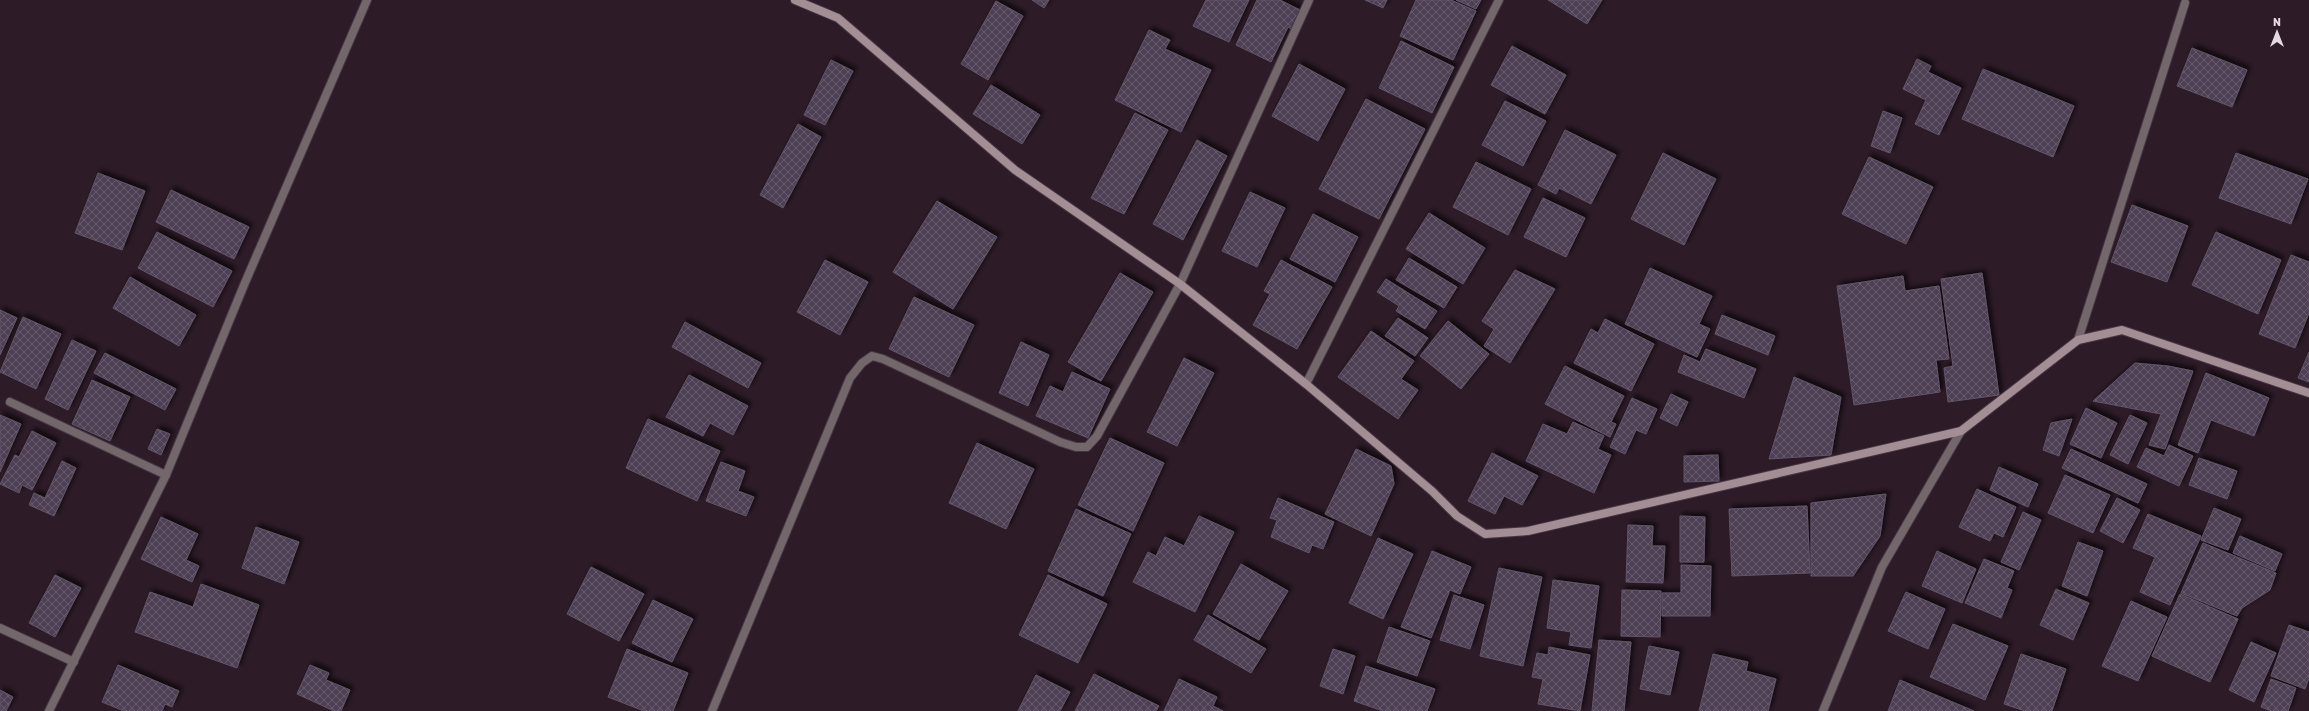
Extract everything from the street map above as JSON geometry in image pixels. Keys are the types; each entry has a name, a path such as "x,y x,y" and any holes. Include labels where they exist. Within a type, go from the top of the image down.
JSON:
{"street":[{"path":"49,711 166,475 244,285 367,0"},
{"path":"795,0 838,18 1015,170 1180,284 1306,384 1432,491 1457,516 1485,534 1528,531 1961,431"},
{"path":"712,711 850,378 862,363 872,356 883,359 1060,442 1087,448 1097,436 1180,284 1309,0"},
{"path":"1306,384 1499,0"},
{"path":"2078,340 2185,3"},
{"path":"1823,711 1882,567 1961,431 2078,340 2122,330 2309,394"},
{"path":"10,402 166,475"},
{"path":"0,628 74,662"}],"building":[{"path":"1032,0 1049,0 1044,8"},
{"path":"1206,0 1249,0 1229,42 1193,26"},
{"path":"1257,0 1280,0 1300,10 1291,29 1288,27 1271,62 1236,45"},
{"path":"1365,0 1387,0 1383,8"},
{"path":"1416,0 1451,0 1476,11 1453,60 1400,36"},
{"path":"1456,0 1481,0 1476,9"},
{"path":"1548,0 1602,0 1587,24"},
{"path":"996,1 1023,16 988,80 961,64"},
{"path":"1149,30 1170,40 1165,49 1211,70 1181,132 1115,100"},
{"path":"1401,41 1454,67 1432,113 1379,88"},
{"path":"1512,46 1566,75 1545,114 1491,85"},
{"path":"2192,48 2247,70 2232,107 2177,86"},
{"path":"1917,59 1931,66 1928,72 1961,88 1939,135 1915,124 1926,100 1903,89"},
{"path":"831,60 853,71 825,125 804,115"},
{"path":"1299,64 1345,89 1318,141 1272,116"},
{"path":"1983,69 2074,106 2053,157 1962,119"},
{"path":"991,85 1040,115 1022,144 973,114"},
{"path":"1366,99 1425,129 1379,219 1319,189"},
{"path":"1505,101 1546,121 1523,166 1482,145"},
{"path":"1883,111 1902,118 1890,153 1871,146"},
{"path":"1135,113 1168,130 1124,214 1091,198"},
{"path":"798,124 821,137 783,208 760,195"},
{"path":"1565,130 1616,155 1591,204 1559,188 1556,194 1538,185"},
{"path":"1197,140 1227,156 1183,240 1153,224"},
{"path":"1663,153 1716,179 1684,245 1631,219"},
{"path":"2236,153 2308,179 2291,224 2219,198"},
{"path":"1869,157 1933,187 1906,244 1842,214"},
{"path":"1476,162 1531,189 1508,235 1453,207"},
{"path":"98,173 145,191 122,250 75,233"},
{"path":"171,190 249,227 234,259 156,222"},
{"path":"1250,192 1285,208 1257,267 1222,251"},
{"path":"1543,198 1585,218 1566,257 1524,237"},
{"path":"937,201 997,237 953,309 893,272"},
{"path":"2132,205 2188,226 2167,282 2111,262"},
{"path":"1429,213 1485,248 1463,284 1406,249"},
{"path":"1313,214 1358,237 1335,282 1290,259"},
{"path":"157,232 232,271 213,307 138,268"},
{"path":"2216,232 2281,260 2258,314 2192,285"},
{"path":"2291,255 2309,262 2309,313 2295,348 2259,334"},
{"path":"1409,258 1457,287 1444,308 1396,280"},
{"path":"825,260 868,282 840,335 797,312"},
{"path":"1281,260 1332,287 1297,349 1253,325 1270,294 1264,291"},
{"path":"1650,268 1712,296 1699,324 1710,329 1697,357 1625,324"},
{"path":"1515,270 1555,289 1510,363 1484,346 1494,329 1482,321"},
{"path":"1120,273 1153,292 1101,381 1068,362"},
{"path":"1982,273 1999,395 1948,402 1944,368 1953,366 1941,279"},
{"path":"1903,276 1905,291 1939,286 1949,359 1936,360 1940,392 1854,405 1837,286"},
{"path":"130,277 196,315 179,346 113,308"},
{"path":"1386,279 1437,311 1425,329 1396,311 1399,306 1377,292"},
{"path":"914,297 974,325 949,377 889,349"},
{"path":"0,310 17,318 0,355"},
{"path":"1722,315 1775,336 1768,355 1715,334"},
{"path":"23,317 61,334 36,389 0,372"},
{"path":"1398,318 1428,338 1415,356 1385,336"},
{"path":"1605,319 1654,344 1631,391 1574,363 1591,329 1598,333"},
{"path":"1448,321 1489,354 1461,389 1420,356"},
{"path":"685,322 761,363 748,388 672,347"},
{"path":"1371,331 1414,361 1401,379 1418,390 1398,419 1338,377"},
{"path":"72,340 96,351 68,410 45,399"},
{"path":"1021,342 1049,355 1028,406 999,393"},
{"path":"1706,349 1756,369 1744,398 1678,372 1684,355 1700,362"},
{"path":"2309,352 2309,382 2298,378"},
{"path":"105,353 176,389 165,410 94,373"},
{"path":"1184,358 1214,373 1177,446 1147,432"},
{"path":"2135,363 2168,366 2193,371 2165,449 2149,445 2161,414 2093,401"},
{"path":"1565,366 1624,396 1611,422 1616,424 1610,437 1545,404"},
{"path":"1072,372 1110,389 1088,438 1036,416 1050,386 1063,392"},
{"path":"2206,373 2269,398 2254,436 2211,420 2198,453 2178,445"},
{"path":"689,375 748,406 733,435 710,423 703,436 666,417"},
{"path":"1794,377 1841,397 1831,455 1769,459"},
{"path":"92,380 130,397 110,441 72,424"},
{"path":"1671,394 1688,402 1677,426 1660,418"},
{"path":"1632,398 1657,409 1646,434 1636,430 1625,454 1610,447"},
{"path":"2086,408 2117,423 2101,458 2070,444"},
{"path":"0,415 21,424 0,472"},
{"path":"2130,415 2147,423 2128,464 2110,455"},
{"path":"648,419 720,451 697,501 626,468"},
{"path":"2072,419 2059,456 2043,450 2051,423"},
{"path":"1573,422 1604,436 1598,449 1611,455 1594,493 1526,461 1543,424 1567,434"},
{"path":"157,429 170,434 161,455 148,449"},
{"path":"32,431 56,443 32,490 22,485 19,493 0,484 15,455 19,457"},
{"path":"1110,438 1164,463 1133,531 1078,505"},
{"path":"977,443 1034,469 1006,529 949,503"},
{"path":"2169,445 2193,456 2179,486 2137,467 2146,448 2164,456"},
{"path":"1356,449 1391,466 1394,484 1371,536 1325,514"},
{"path":"2071,449 2147,484 2138,503 2062,468"},
{"path":"1492,453 1538,476 1522,505 1504,496 1495,514 1468,501"},
{"path":"1718,455 1719,481 1684,482 1684,456"},
{"path":"2199,458 2237,471 2227,499 2189,485"},
{"path":"62,461 76,468 54,516 29,505 34,493 45,498"},
{"path":"721,462 745,471 738,491 754,497 746,516 706,501"},
{"path":"1999,467 2038,484 2028,507 1990,490"},
{"path":"2065,475 2110,495 2093,533 2048,513"},
{"path":"1977,489 2016,507 2003,537 1994,533 1990,541 1959,527"},
{"path":"1886,494 1880,536 1853,576 1811,576 1811,503"},
{"path":"1278,498 1334,522 1323,549 1312,545 1309,553 1271,537 1277,520 1270,518"},
{"path":"2117,498 2140,510 2123,543 2100,531"},
{"path":"1807,506 1810,573 1732,576 1729,509"},
{"path":"2214,508 2241,519 2228,550 2201,540"},
{"path":"1076,509 1131,534 1103,596 1048,571"},
{"path":"2023,512 2041,520 2019,570 2001,562"},
{"path":"2148,514 2201,536 2170,605 2140,592 2155,557 2133,548"},
{"path":"1199,516 1234,532 1195,612 1133,582 1148,552 1156,556 1165,537 1184,546"},
{"path":"1680,516 1705,517 1704,562 1680,562"},
{"path":"161,517 198,534 186,560 199,566 192,582 141,559"},
{"path":"1628,525 1653,526 1652,546 1665,546 1663,583 1626,582"},
{"path":"256,527 299,542 284,584 242,568"},
{"path":"2240,536 2282,554 2275,571 2233,553"},
{"path":"1378,538 1413,554 1383,619 1349,603"},
{"path":"2078,542 2103,551 2087,596 2062,586"},
{"path":"2203,543 2276,573 2270,590 2242,608 2237,616 2181,593"},
{"path":"1432,551 1471,567 1460,594 1450,590 1431,638 1401,627"},
{"path":"1937,551 1976,569 1962,603 1922,586"},
{"path":"1984,559 2014,571 2007,588 2012,590 2001,618 1965,603"},
{"path":"1241,564 1288,591 1259,640 1213,614"},
{"path":"1681,565 1711,566 1710,616 1662,616 1662,593 1681,593"},
{"path":"591,567 644,594 619,641 567,614"},
{"path":"1499,568 1542,577 1523,666 1480,656"},
{"path":"55,575 81,588 55,637 29,623"},
{"path":"1048,575 1107,604 1078,663 1019,635"},
{"path":"1553,580 1599,586 1591,648 1569,645 1571,632 1547,628"},
{"path":"201,584 259,605 237,668 135,632 150,592 193,607"},
{"path":"2056,589 2089,603 2073,640 2040,625"},
{"path":"1622,590 1661,591 1660,637 1621,636"},
{"path":"1906,592 1945,609 1928,649 1888,631"},
{"path":"2180,594 2238,619 2210,682 2152,656"},
{"path":"1454,595 1484,605 1470,649 1440,640"},
{"path":"653,600 693,619 672,662 632,643"},
{"path":"2131,601 2167,617 2138,681 2102,666"},
{"path":"1208,615 1266,649 1251,673 1194,640"},
{"path":"1953,624 2008,646 1985,700 1930,677"},
{"path":"2289,625 2309,632 2309,678 2305,689 2271,676"},
{"path":"1389,627 1430,641 1417,676 1377,662"},
{"path":"1599,640 1631,642 1624,711 1592,711"},
{"path":"2251,642 2276,653 2254,702 2229,690"},
{"path":"1649,646 1679,652 1670,695 1640,689"},
{"path":"1549,647 1590,655 1580,711 1538,704 1543,679 1532,677 1537,653 1548,655"},
{"path":"627,649 688,673 673,711 644,711 608,697"},
{"path":"1333,649 1355,656 1343,694 1320,686"},
{"path":"1713,654 1748,662 1746,671 1776,679 1768,711 1699,711"},
{"path":"2021,654 2066,669 2052,711 2025,711 2004,704"},
{"path":"118,665 179,691 172,707 165,704 162,711 124,711 102,702"},
{"path":"310,665 329,673 326,680 350,690 341,711 334,711 297,694"},
{"path":"1366,666 1435,689 1427,711 1383,711 1354,701"},
{"path":"1094,674 1159,706 1156,711 1075,711"},
{"path":"1036,675 1070,692 1060,711 1018,711"},
{"path":"1179,679 1217,697 1213,706 1223,711 1164,711"},
{"path":"2271,679 2296,688 2288,711 2271,711 2261,707"},
{"path":"1900,680 1974,711 1888,711"},
{"path":"0,690 13,697 6,711 0,711"}]}
